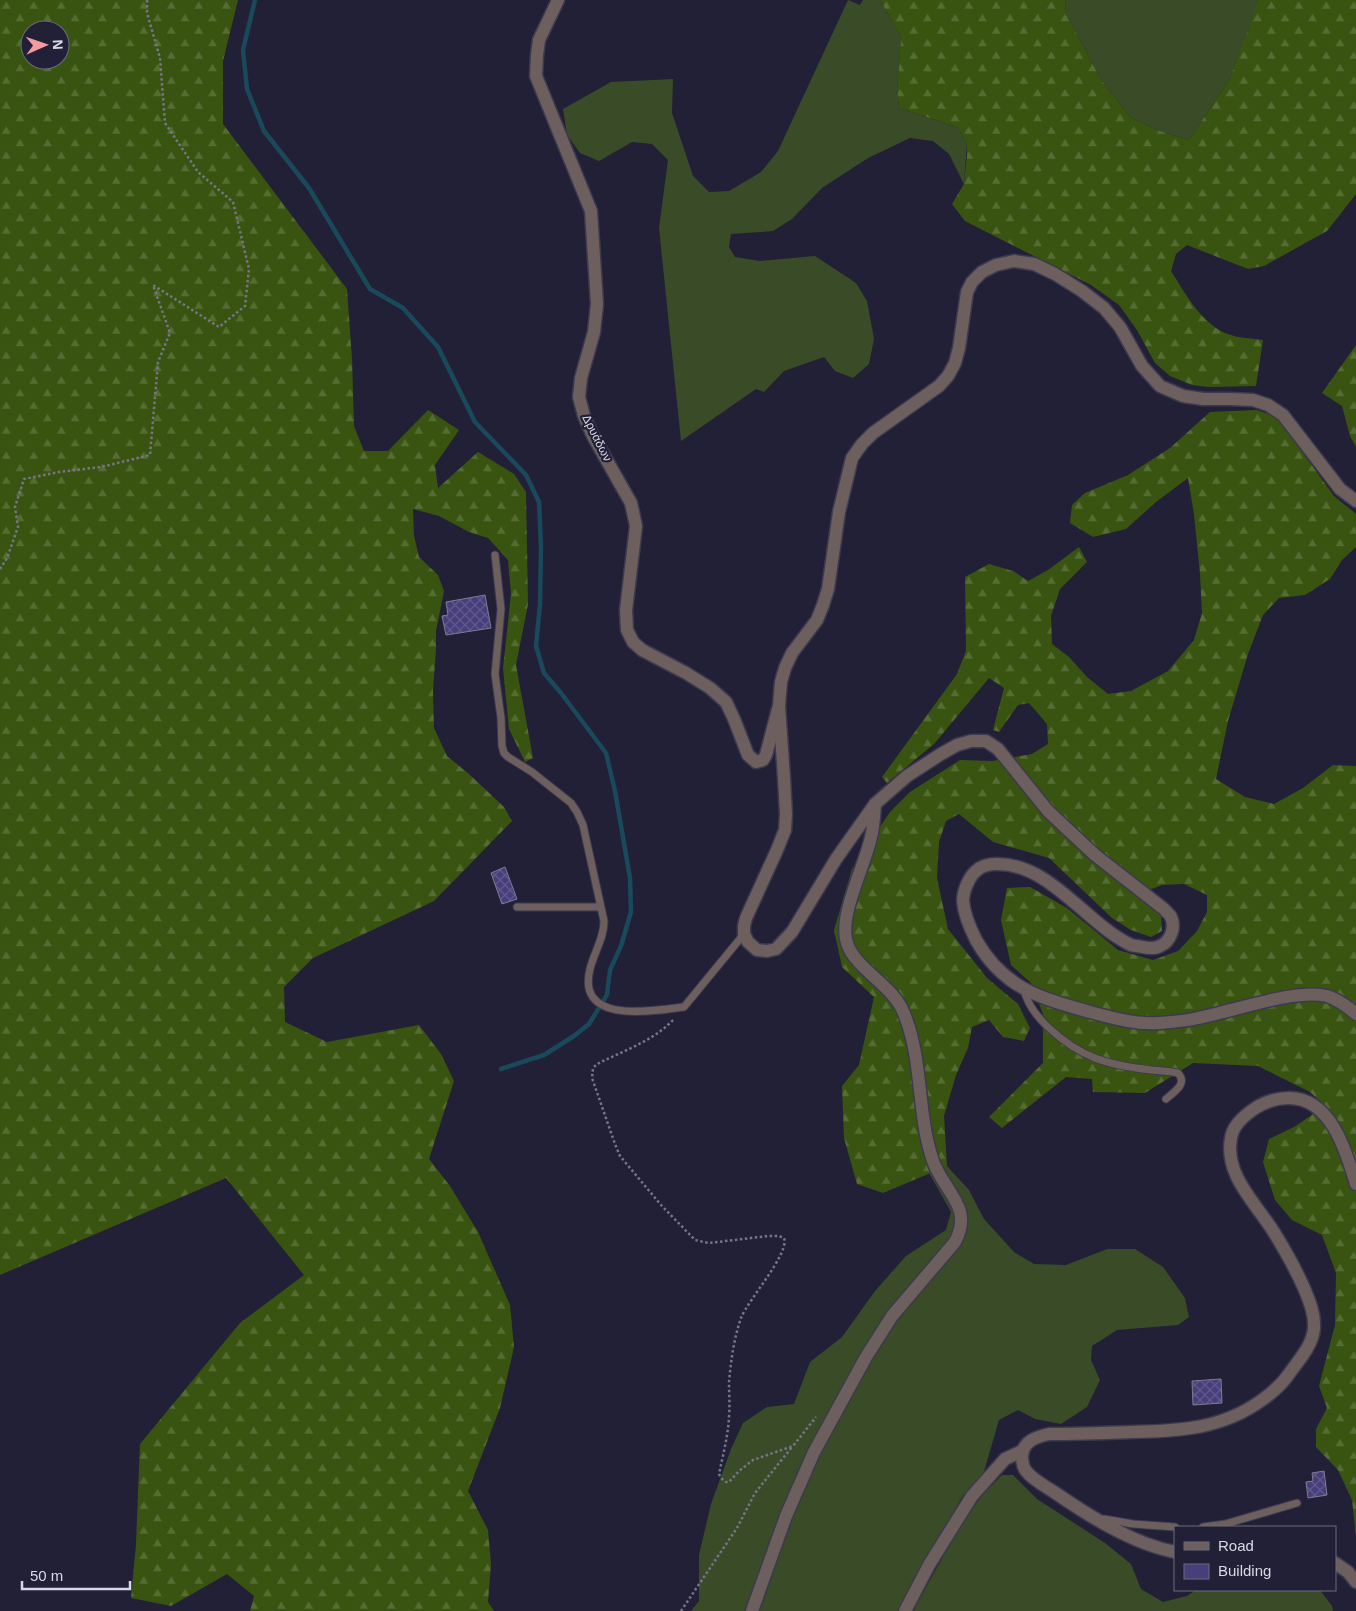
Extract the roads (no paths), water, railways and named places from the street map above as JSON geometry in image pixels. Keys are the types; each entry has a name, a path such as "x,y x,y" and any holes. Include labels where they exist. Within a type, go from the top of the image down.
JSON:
{"street":[{"name":"Δρυάδων","path":"558,0 539,40 536,76 591,211 597,304 594,332 581,378 579,397 584,416 593,436 631,502 636,526 626,610 627,630 633,642 642,650 686,673 710,688 726,702 748,755 752,760 759,762 766,755 779,706"},
{"path":"1356,501 1340,489 1282,415 1268,405 1253,400 1230,398 1203,400 1183,396 1160,386 1142,366 1120,327 1104,308 1055,274 1034,264 1014,261 996,265 982,272 972,282 967,292 959,348 955,363 948,376 939,386 873,433 852,458 839,512 828,589 823,605 817,620 792,653 781,682 779,706 786,814 784,830 744,926 744,934 748,942 757,950 776,949 792,932 836,859 875,804 907,776 941,754 957,745 971,741 986,741 998,749 1048,811 1095,855 1164,909 1171,916 1173,923 1172,935 1160,946 1151,948 1132,946 1100,924 1042,877 1022,868 1005,864 990,864 980,867 973,874 968,882 963,899 970,930 984,954 999,972 1024,990 1122,1021 1158,1023 1197,1019 1277,999 1306,995 1326,996 1344,1003 1356,1014"},
{"path":"752,1611 786,1516 810,1461 866,1357 892,1316 956,1242 961,1232 963,1219 958,1205 934,1162 927,1140 915,1048 909,1025 901,1007 890,992 852,954 846,942 845,926 850,902 871,838 875,804"},
{"path":"1174,1552 1135,1539 1094,1518 1060,1496 1026,1470 1022,1461 1022,1451 1027,1443 1035,1438 1049,1434 1179,1431 1225,1421 1248,1410 1271,1394 1286,1378 1305,1350 1312,1338 1314,1328 1310,1301 1275,1233 1234,1174 1230,1154 1231,1136 1240,1120 1249,1112 1263,1103 1280,1098 1297,1098 1312,1103 1326,1116 1337,1134 1356,1184"},
{"path":"904,1611 929,1565 972,1496 1005,1459 1022,1451"},
{"path":"1336,1564 1348,1572 1356,1582"}],"lane":[{"path":"495,555 501,609 496,674 502,746 504,753 508,757 532,772 571,803 583,825 604,921 604,932 593,957 589,972 591,996 596,1002 605,1007 621,1011 648,1012 684,1007 744,934"},
{"path":"518,907 600,907"},
{"path":"1024,990 1028,1002 1039,1019 1068,1045 1082,1054 1114,1064 1178,1073 1181,1076 1182,1082 1178,1089 1166,1099"},
{"path":"1210,1526 1225,1524 1297,1503"},
{"path":"1094,1518 1133,1524 1174,1527"}],"waterway":[{"path":"255,0 243,50 247,89 264,131 309,188 370,289 403,308 438,347 475,422 526,475 539,502 541,546 540,604 536,646 544,673 606,753 615,791 630,878 631,912 621,946 610,970 607,995 589,1024 574,1036 544,1055 501,1069"}]}
